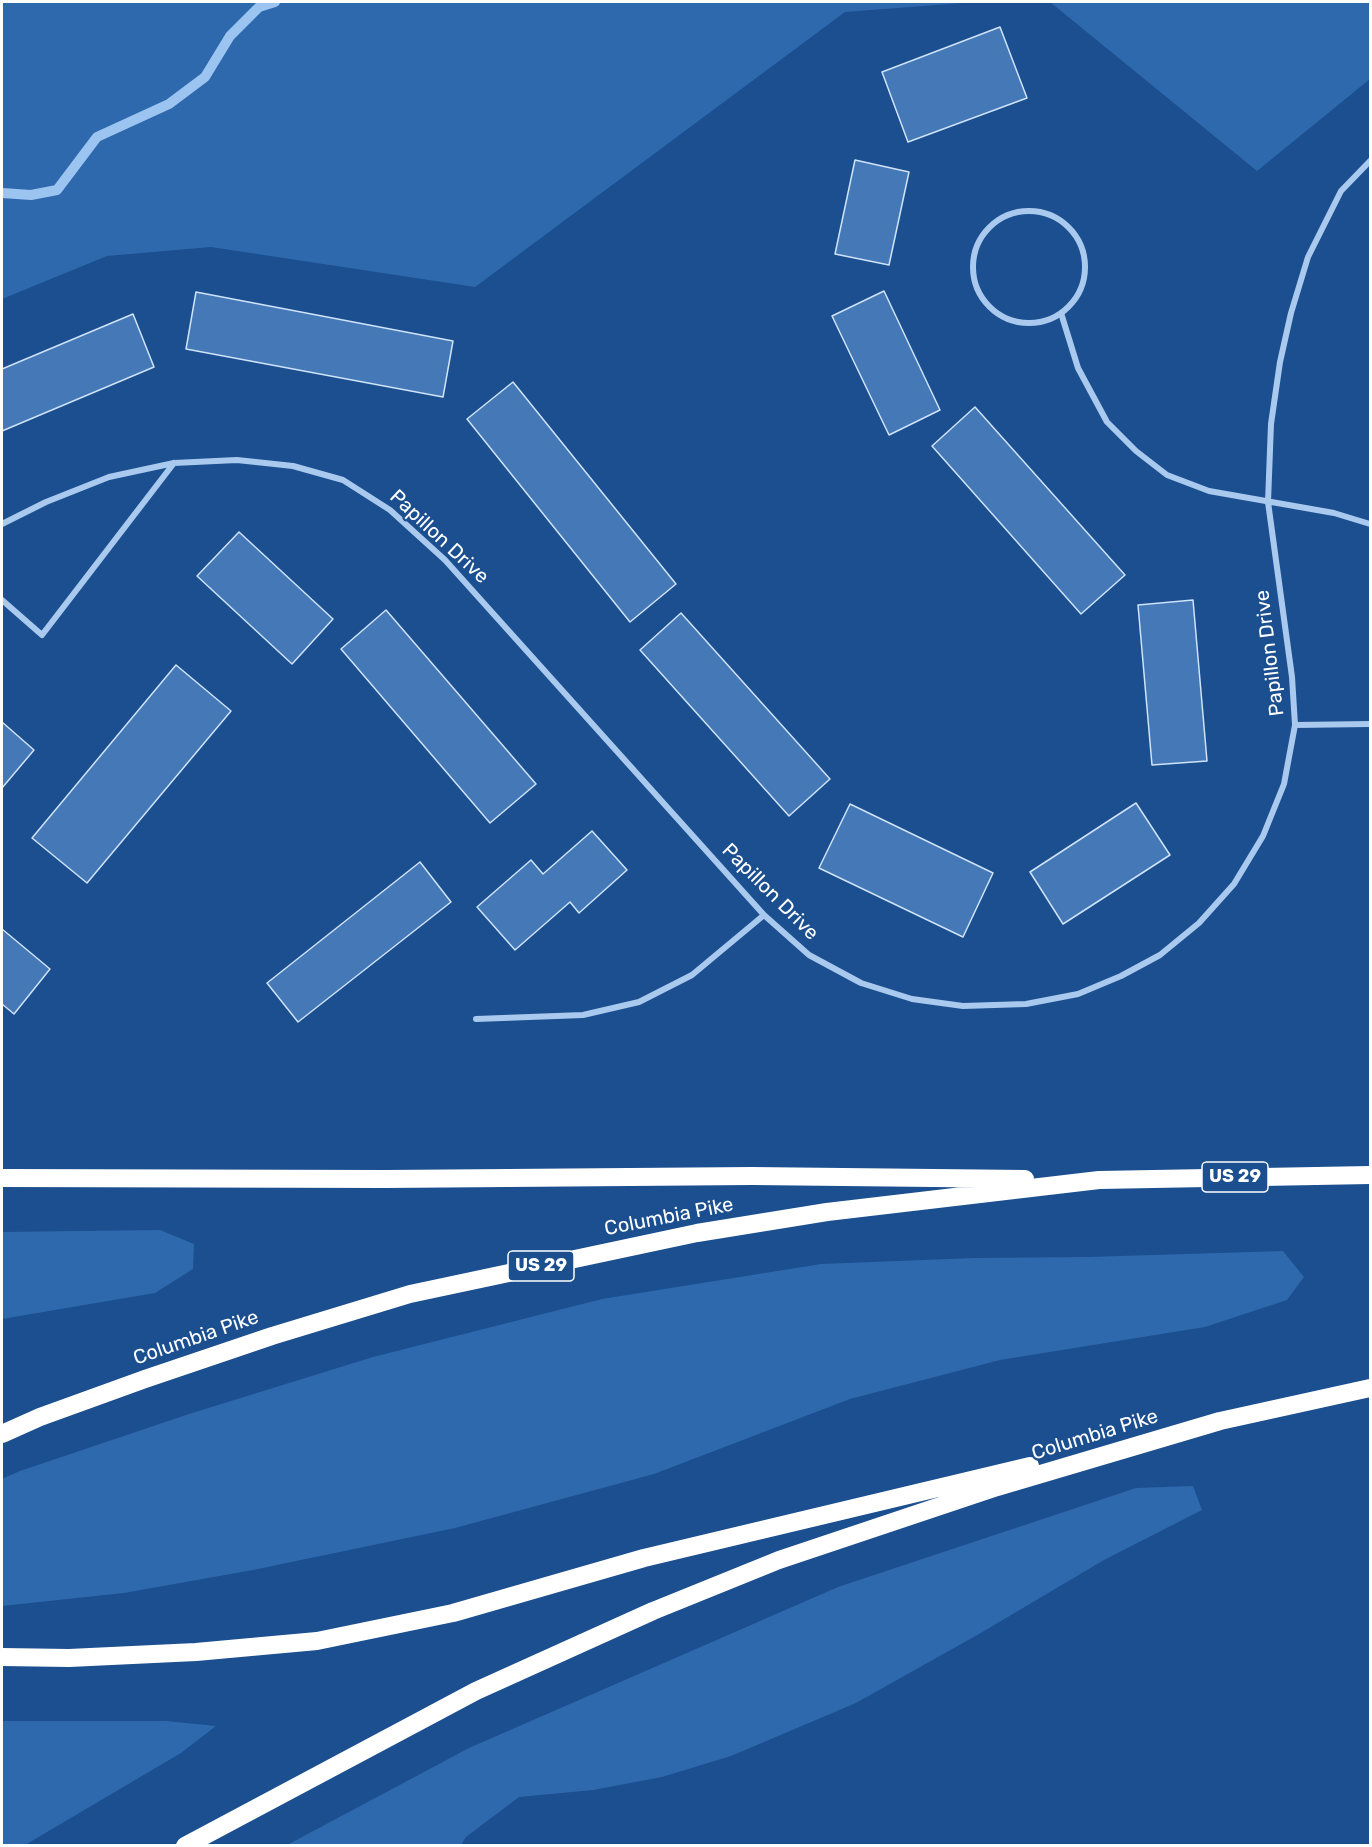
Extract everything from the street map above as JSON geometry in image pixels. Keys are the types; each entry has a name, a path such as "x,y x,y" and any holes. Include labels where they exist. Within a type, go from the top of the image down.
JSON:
{"highway":[{"name":"Columbia Pike","path":"2,1434 40,1417 156,1375 272,1336 410,1294 697,1233 827,1212 1099,1180 1371,1175"},
{"path":"2,1178 385,1179 752,1176 1099,1180"},
{"name":"Columbia Pike","path":"184,1845 476,1691 653,1611 801,1553 998,1487 1220,1421 1371,1388"},
{"path":"2,1657 69,1659 149,1655 317,1641 453,1613 644,1558 1220,1421"}],"street":[{"name":"Papillon Drive","path":"2,524 46,502 109,477 174,463 237,460 293,466 343,480 390,510 445,560 764,915 809,955 861,983 912,999 963,1006 1026,1004 1078,993 1121,976 1160,955 1199,922 1234,884 1263,836 1284,784 1295,725 1292,676 1268,502 1271,424 1280,362 1291,313 1308,257 1341,191 1371,161"},
{"path":"1025,211 1043,212 1060,220 1073,232 1082,248 1085,266 1082,285 1074,301 1061,313 1043,321 1025,323 1007,318 991,309 980,294 974,277 974,258 980,240 991,226 1007,215 1025,211"},
{"path":"1061,313 1078,368 1107,422 1136,452 1167,475 1209,491 1334,513 1371,524"},
{"path":"2,600 42,634 174,463"},
{"path":"1295,725 1371,724"},
{"path":"476,1020 584,1015 639,1002 692,975 764,915"}],"shaded area":[{"path":"2,2 976,2 845,12 475,287 211,247 107,256 2,299"},
{"path":"1050,2 1370,2 1370,79 1257,171"},
{"path":"160,1230 194,1244 193,1269 155,1293 2,1319 2,1232"},
{"path":"1283,1251 1304,1277 1287,1300 1205,1327 1000,1360 850,1399 654,1474 455,1528 253,1570 124,1593 2,1606 2,1479 189,1414 373,1357 602,1299 821,1264"},
{"path":"1193,1486 1202,1510 1104,1560 856,1703 731,1756 662,1777 593,1790 519,1797 466,1837 461,1845 287,1845 469,1748 838,1587 1136,1488"},
{"path":"2,1721 166,1721 216,1726 181,1753 25,1845 2,1846"}],"building":[{"path":"1000,27 1027,98 908,142 882,72"},
{"path":"855,160 909,172 889,265 835,254"},
{"path":"884,291 940,410 889,435 832,316"},
{"path":"196,292 453,341 443,397 186,349"},
{"path":"133,314 154,367 2,431 2,369"},
{"path":"513,382 676,584 630,622 467,419"},
{"path":"975,407 1125,575 1081,614 932,446"},
{"path":"239,532 333,619 292,664 197,576"},
{"path":"1193,600 1207,761 1152,765 1138,605"},
{"path":"386,610 536,784 490,823 341,649"},
{"path":"681,613 830,779 789,816 640,650"},
{"path":"176,665 231,711 87,883 32,838"},
{"path":"2,722 34,750 2,788"},
{"path":"1136,803 1170,855 1063,924 1030,872"},
{"path":"850,804 993,873 963,937 819,868"},
{"path":"592,831 627,870 579,913 570,902 515,950 477,907 531,860 543,874"},
{"path":"420,862 451,902 298,1022 267,983"},
{"path":"2,929 50,969 14,1014 2,1004"}],"waterway":[{"path":"2,193 31,195 57,190 97,137 169,104 205,77 230,36 259,7 275,2"}]}
